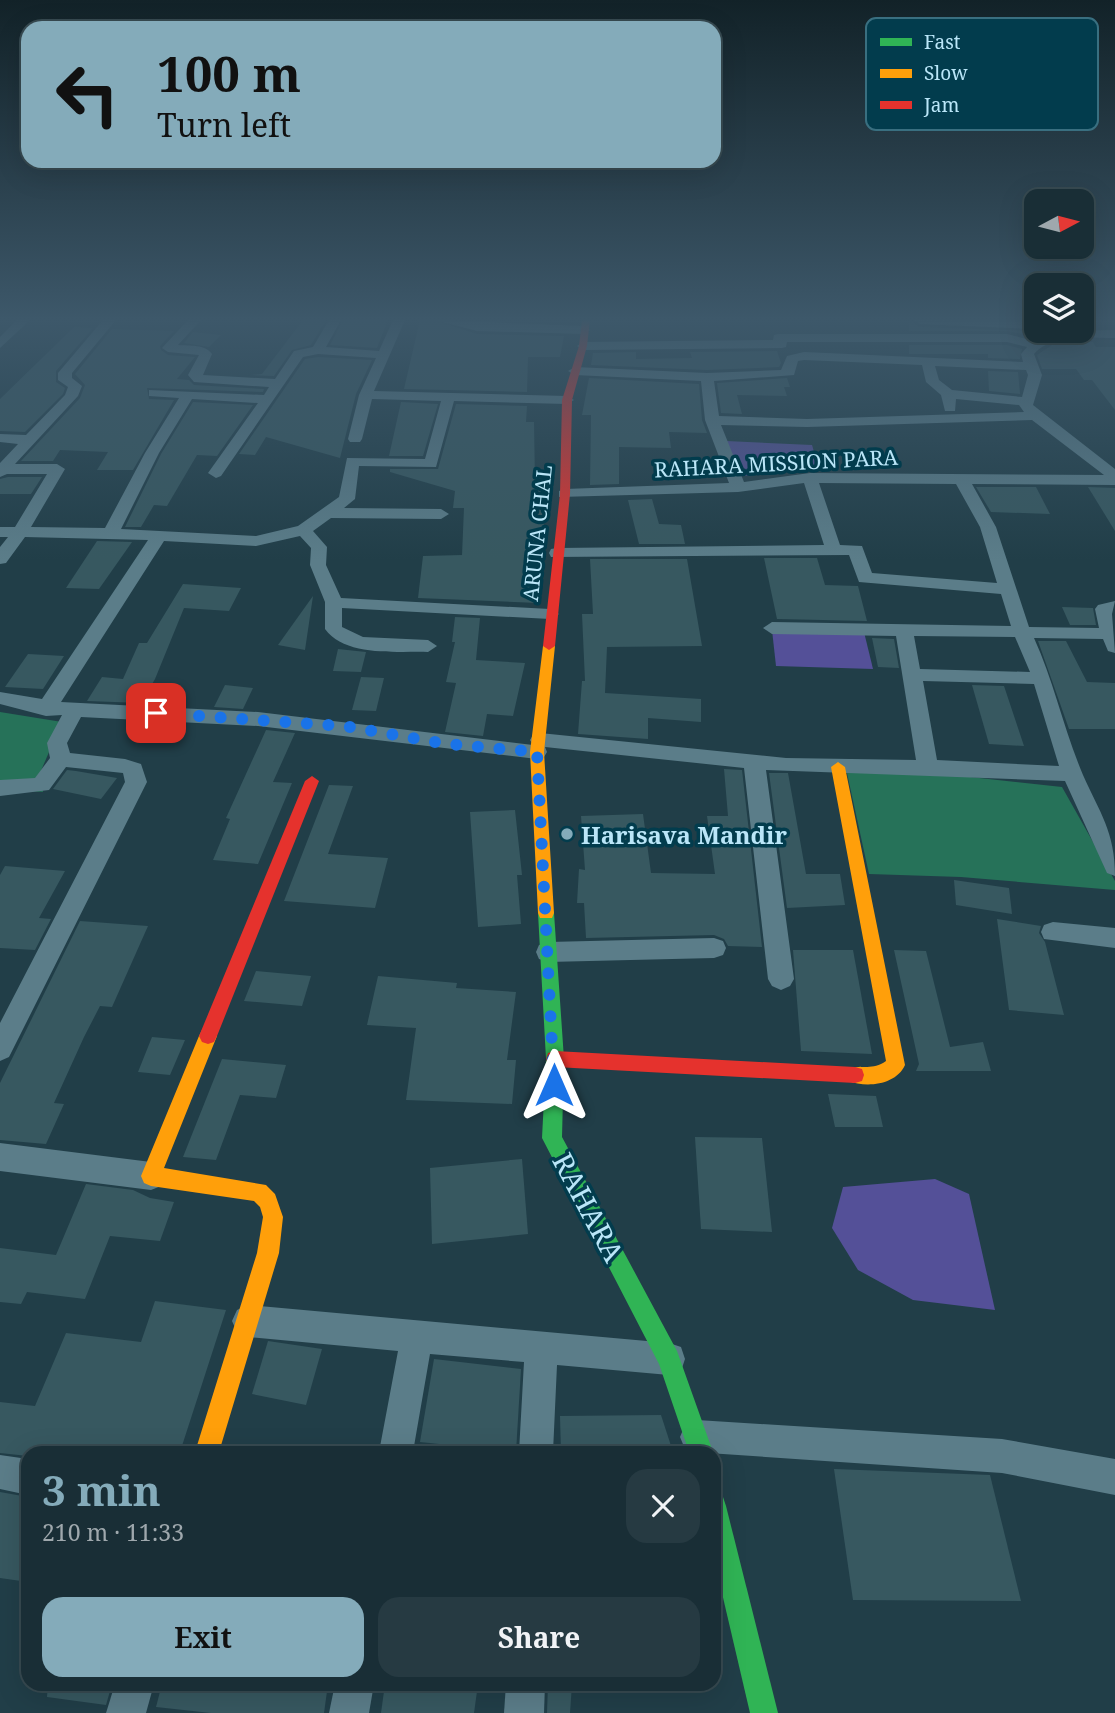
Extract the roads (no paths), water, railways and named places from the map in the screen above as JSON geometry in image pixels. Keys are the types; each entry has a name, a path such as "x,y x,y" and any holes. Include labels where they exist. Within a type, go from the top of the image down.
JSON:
{"street":[{"path":"1,470 66,400"},
{"path":"110,534 152,453 185,400"},
{"path":"216,473 265,400"},
{"path":"355,439 365,400"},
{"path":"0,532 256,541 304,530 347,499 352,461 431,464 448,400"},
{"name":"ARUNA CHAL","path":"538,746 550,614 565,494 567,400"},
{"path":"710,400 712,421 737,487"},
{"path":"949,400 951,418"},
{"path":"1007,400 1027,402 1026,406 1034,416 1115,478"},
{"path":"712,421 807,423 1034,416"},
{"path":"0,438 30,440"},
{"path":"0,559 20,532 57,470 1,470"},
{"path":"810,478 833,549"},
{"name":"RAHARA MISSION PARA","path":"565,494 737,487 810,478 1115,478"},
{"path":"961,478 988,527 1022,632 1042,678 1072,774 1106,833 1115,867"},
{"path":"328,513 441,514"},
{"path":"304,530 319,547 318,565 334,602 332,626 338,635 351,642 428,646"},
{"path":"46,709 158,537"},
{"path":"557,553 856,550 864,578 1008,589"},
{"path":"334,602 550,614"},
{"path":"772,628 1022,632 1112,640 1104,610 1115,607"},
{"path":"904,630 928,767"},
{"path":"912,675 1042,678"},
{"path":"0,698 46,709 210,715 344,726 447,744 538,746 838,767 928,767 1072,774"},
{"path":"61,759 57,743 75,710"},
{"name":"RAHARA","path":"538,746 555,1059 552,1138 669,1359 699,1445 1002,1456 1115,1477"},
{"path":"0,788 41,785 61,759"},
{"path":"0,1049 136,782 134,769 125,766 61,759"},
{"path":"754,760 781,979"},
{"path":"555,1059 879,1076 896,1065 838,767"},
{"path":"151,1176 312,781"},
{"path":"1053,932 1115,938"},
{"path":"548,952 713,948"},
{"path":"0,1157 259,1192 268,1201 273,1217 268,1253 209,1446"},
{"path":"248,1321 669,1359"},
{"path":"397,1446 417,1336"},
{"path":"536,1446 541,1348"},
{"path":"0,1472 21,1476"},
{"path":"721,1535 764,1713"},
{"path":"126,1713 133,1691"},
{"path":"349,1713 354,1691"},
{"path":"524,1713 526,1691"}],"place":[{"name":"Harisava Mandir","path":"567,834"}]}
